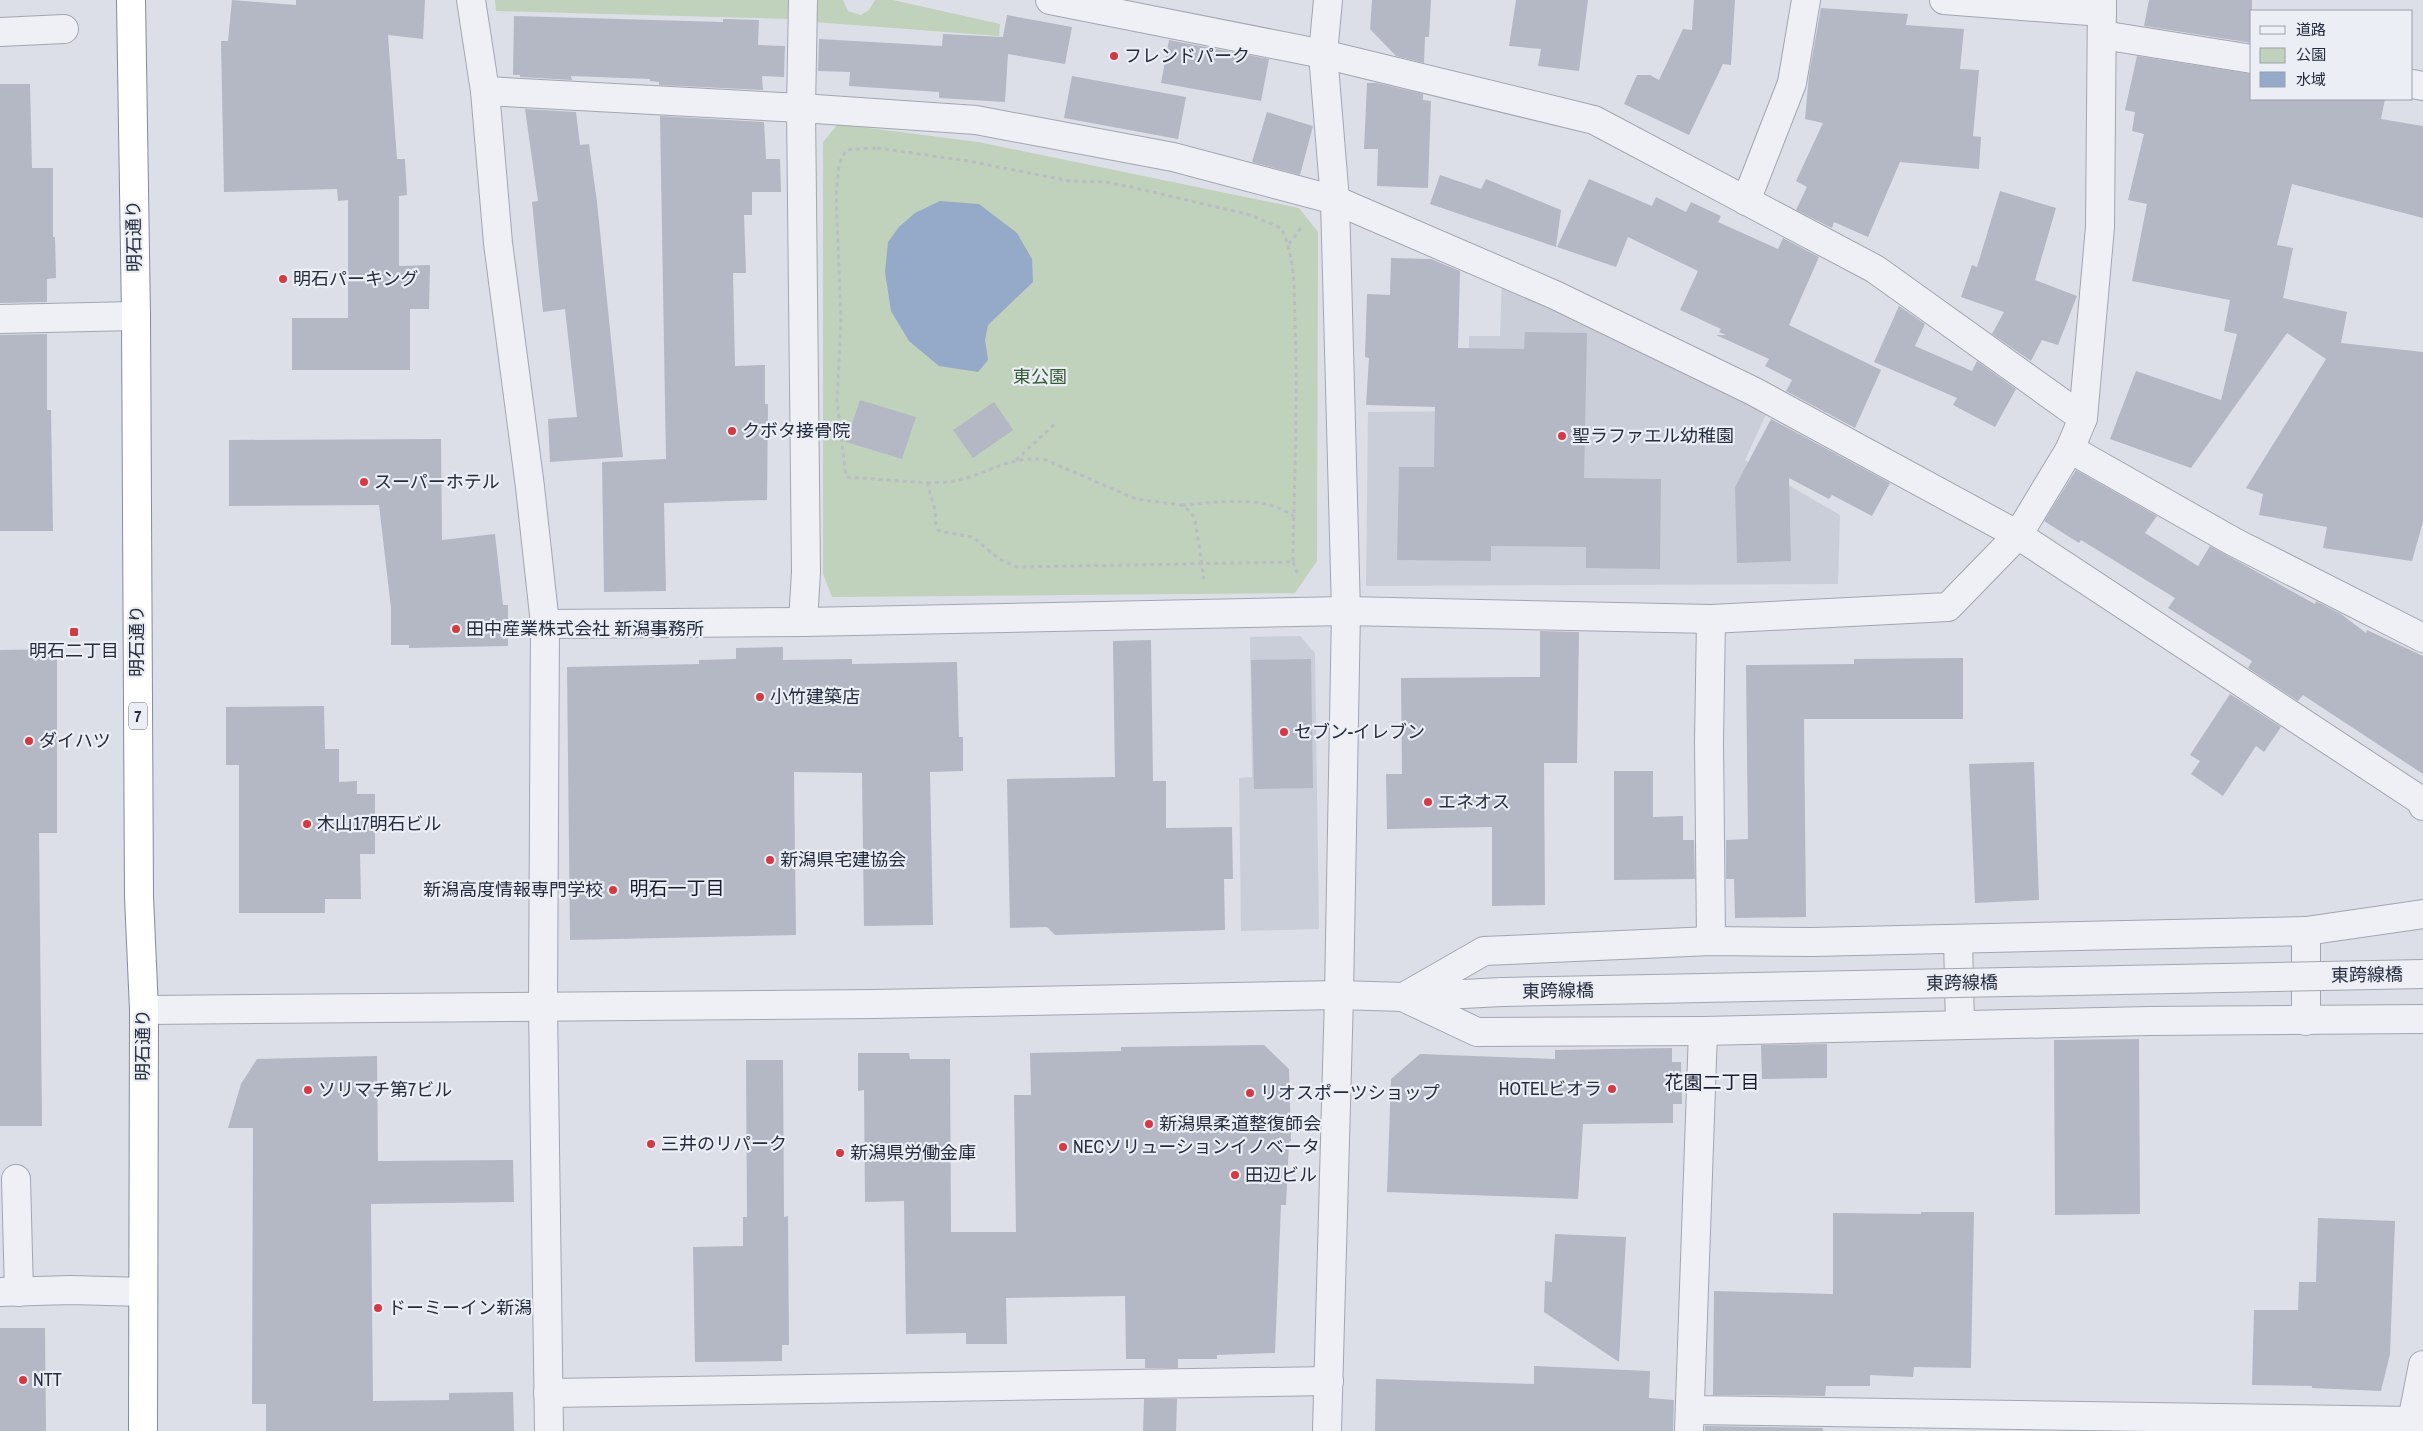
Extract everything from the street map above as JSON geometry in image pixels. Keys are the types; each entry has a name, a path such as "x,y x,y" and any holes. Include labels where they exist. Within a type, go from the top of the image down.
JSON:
{"highway":[{"name":"明石通り","path":"131,0 136,316 139,888 144,1010 143,1431"}],"street":[{"path":"471,0 485,91 498,243 530,487 545,624 543,1005 549,1431"},
{"path":"803,0 801,108 806,572 803,622"},
{"path":"1050,0 1323,54 1594,120 1875,269 2083,418"},
{"path":"1327,1431 1339,995 1346,611 1335,200 1323,54 1328,0"},
{"path":"1746,201 1792,83 1806,0"},
{"path":"1944,0 2102,16 2250,58"},
{"path":"545,624 803,622 1346,611 1711,619 1948,608 2018,535 2070,449 2083,418 2100,227 2102,16"},
{"path":"0,32 64,29"},
{"path":"485,91 801,108 976,120 1173,157 1335,200 1555,294 1745,387 2018,535 2420,800 2423,806"},
{"path":"0,319 136,316"},
{"path":"2070,449 2234,542 2423,638"},
{"path":"1711,619 1709,742 1712,941"},
{"path":"1404,997 1484,951 1712,941 1812,942 2306,931 2423,914"},
{"path":"2306,931 2306,1021"},
{"path":"1958,939 1960,1026"},
{"name":"東跨線橋","path":"144,1010 543,1005 874,1004 1339,995 1404,997 1502,992 2423,974"},
{"path":"1404,997 1477,1032 1703,1031 2423,1019"},
{"path":"1703,1031 1689,1420 2412,1426 2423,1365"},
{"path":"16,1179 9,1292 71,1290 142,1292"},
{"path":"548,1393 1329,1381"}],"path":[{"path":"1105,182 1070,181 968,161 877,148 846,150 839,164 836,196 841,319 837,400 846,477 927,483 956,481 1015,460 1034,458 1046,460 1136,499 1181,505 1214,502 1251,503 1276,506 1294,516"},
{"path":"927,483 935,510 936,525 940,531 946,534 973,537 1009,565 1018,567 1293,562 1297,367 1293,266 1289,244 1281,228 1250,215 1136,188"},
{"path":"1015,460 1057,422"},
{"path":"1181,505 1190,511 1195,519 1203,564"}],"shaded area":[{"name":"聖ラファエル幼稚園","path":"1502,277 1768,410 1745,460 1840,515 1838,584 1366,586 1368,412 1469,411 1469,336 1500,336"},
{"path":"1300,636 1315,653 1319,929 1241,931 1239,778 1252,777 1250,637"}],"green space":[{"path":"495,0 789,0 789,19 496,11"},
{"path":"815,0 843,0 848,11 861,15 869,10 875,0 893,0 1000,24 999,36 814,22"},
{"name":"東公園","path":"838,124 978,142 1299,208 1318,232 1317,561 1295,593 832,597 823,574 823,142"}],"water":[{"path":"940,201 979,204 1017,233 1032,259 1033,282 988,325 985,340 988,360 978,372 939,366 909,341 891,311 885,272 888,242 899,227 915,213"}],"building":[{"path":"232,0 296,5 296,0 425,0 423,39 388,35 397,159 405,159 407,195 399,196 399,266 430,265 429,309 410,309 410,370 292,370 292,318 348,318 348,200 338,201 337,189 224,192 221,41 228,41"},
{"path":"1372,0 1431,0 1429,37 1425,37 1424,63 1396,56 1370,29"},
{"path":"1516,0 1588,0 1579,71 1538,66 1541,49 1509,46"},
{"path":"1694,0 1735,0 1731,65 1723,64 1689,135 1624,104 1637,75 1650,75 1659,80 1683,29 1692,30"},
{"path":"2149,0 2252,0 2252,10 2250,10 2250,43 2144,26"},
{"path":"1821,8 1908,14 1906,25 1964,29 1960,69 1979,70 1973,136 1981,137 1979,169 1900,162 1868,237 1834,222 1832,228 1796,210 1807,187 1796,181 1823,123 1805,119 1809,75"},
{"path":"1007,15 1072,27 1065,64 1008,54 1005,102 939,98 939,92 849,86 850,72 818,71 819,39 942,46 943,34 1003,37"},
{"path":"514,16 723,22 723,19 759,20 758,45 785,46 784,77 762,76 763,90 659,85 659,82 650,81 650,79 571,76 572,80 520,77 520,75 513,75"},
{"path":"1169,40 1269,59 1261,101 1161,83"},
{"path":"2137,56 2250,74 2250,100 2385,100 2381,119 2423,126 2423,218 2292,184 2277,245 2293,248 2283,298 2347,312 2341,343 2423,352 2423,522 2412,561 2323,548 2327,527 2259,515 2263,494 2246,488 2326,359 2287,333 2191,468 2110,439 2136,371 2221,400 2237,334 2224,331 2230,300 2132,281 2147,204 2128,200 2144,134 2132,131 2135,112 2125,110"},
{"path":"1072,76 1186,97 1178,139 1064,118"},
{"path":"1367,83 1377,83 1423,94 1423,100 1431,101 1428,188 1377,186 1378,149 1364,149"},
{"path":"0,84 30,84 32,168 53,168 53,237 55,237 56,278 47,279 47,302 0,303"},
{"path":"525,109 576,112 580,145 589,144 597,202 623,457 550,462 548,419 577,417 565,309 543,312 532,202 538,201"},
{"path":"1267,112 1313,126 1300,175 1252,162"},
{"path":"660,116 764,122 766,159 780,159 781,192 752,192 752,215 744,215 746,273 733,273 735,366 765,365 765,404 768,404 767,500 664,503 666,591 604,592 602,462 666,459"},
{"path":"1440,175 1481,189 1486,179 1561,210 1556,247 1430,204"},
{"path":"1589,179 1652,206 1656,197 1686,212 1691,202 1721,216 1718,222 1778,249 1783,238 1819,257 1789,325 1881,370 1855,428 1786,391 1792,380 1765,366 1769,359 1716,335 1726,335 1719,332 1721,329 1680,310 1698,271 1628,237 1616,267 1557,247"},
{"path":"2000,191 2056,208 2035,280 2077,296 2058,345 2042,340 2031,361 1992,334 2004,312 1961,297 1972,265 1977,267"},
{"path":"1391,258 1431,259 1460,271 1458,348 1524,349 1525,332 1587,333 1584,478 1661,479 1660,569 1586,568 1586,547 1491,546 1491,561 1397,560 1399,467 1434,467 1435,407 1366,405 1369,358 1365,357 1367,294 1390,295"},
{"path":"1899,306 1925,324 1915,346 1972,371 1977,361 2016,389 1995,427 1953,405 1957,398 1874,362"},
{"path":"47,334 47,410 51,410 53,531 0,531 0,335"},
{"path":"860,400 916,417 902,459 846,442"},
{"path":"994,402 1013,430 973,458 953,430"},
{"path":"1771,419 1890,483 1872,516 1832,495 1829,499 1789,478 1791,561 1737,563 1735,487"},
{"path":"441,439 442,540 495,534 503,605 508,605 508,646 409,648 409,645 391,645 391,608 379,505 229,506 229,440"},
{"path":"2076,470 2157,516 2145,533 2198,566 2210,546 2315,604 2316,601 2341,614 2366,633 2367,630 2423,656 2423,774 2303,695 2298,701 2248,668 2252,661 2168,608 2175,598 2081,540 2079,543 2044,521"},
{"path":"1540,631 1579,632 1577,763 1544,763 1545,905 1492,906 1492,827 1387,829 1386,774 1402,774 1401,678 1540,677"},
{"path":"1151,640 1153,781 1166,781 1166,828 1232,827 1233,879 1224,879 1225,930 1055,935 1047,927 1010,928 1007,779 1115,777 1113,641"},
{"path":"783,647 783,660 852,659 852,664 957,662 959,737 963,737 963,771 930,772 933,925 864,926 862,773 794,772 796,935 570,940 567,667 699,664 699,660 736,659 736,648"},
{"path":"57,649 57,833 39,833 42,1126 0,1126 0,650"},
{"path":"1963,658 1963,719 1804,719 1806,917 1735,918 1734,879 1726,879 1726,840 1748,839 1746,665 1854,664 1854,659"},
{"path":"1311,659 1313,788 1254,789 1251,660"},
{"path":"2230,694 2281,727 2264,752 2256,746 2223,796 2191,774 2200,761 2190,755"},
{"name":"木山17明石ビル","path":"324,706 325,749 339,749 339,782 357,781 357,794 375,794 375,854 360,854 361,899 325,899 325,913 239,913 239,765 226,765 226,707"},
{"path":"2034,762 2039,900 1975,903 1969,764"},
{"path":"1614,771 1653,771 1653,817 1683,816 1683,840 1694,840 1695,879 1614,880"},
{"path":"2139,1039 2140,1214 2055,1215 2054,1040"},
{"path":"1827,1044 1827,1078 1762,1079 1761,1045"},
{"path":"1264,1045 1289,1069 1291,1141 1289,1142 1286,1205 1281,1205 1275,1353 1217,1355 1217,1359 1178,1359 1178,1368 1145,1368 1145,1359 1126,1359 1125,1296 1006,1298 1007,1344 966,1344 966,1333 906,1334 904,1201 865,1202 864,1090 858,1091 858,1053 909,1053 910,1059 950,1059 951,1232 1016,1232 1014,1095 1031,1095 1030,1053 1121,1051 1121,1047"},
{"path":"1672,1048 1672,1062 1681,1062 1682,1104 1673,1104 1673,1123 1583,1124 1578,1199 1387,1192 1391,1079 1420,1054 1555,1059 1555,1050"},
{"path":"377,1056 378,1161 513,1160 514,1202 371,1204 373,1401 449,1400 449,1393 513,1392 514,1431 266,1431 266,1404 252,1404 253,1128 228,1128 241,1084 257,1059"},
{"path":"746,1060 783,1060 784,1217 788,1216 789,1345 782,1345 782,1361 695,1362 693,1247 743,1246 743,1217 747,1217"},
{"path":"1921,1212 1974,1212 1971,1368 1914,1367 1913,1377 1870,1375 1870,1386 1826,1386 1825,1396 1713,1395 1714,1291 1833,1294 1833,1213 1921,1214"},
{"path":"2318,1218 2395,1221 2390,1354 2381,1391 2312,1388 2312,1386 2252,1385 2254,1310 2298,1310 2299,1282 2316,1282"},
{"path":"1555,1234 1626,1237 1619,1362 1544,1312 1545,1281 1552,1282"},
{"name":"NTT","path":"0,1328 45,1328 46,1431 0,1431"},
{"path":"1534,1366 1650,1371 1649,1398 1674,1400 1673,1431 1375,1431 1376,1379 1534,1384"},
{"path":"1144,1399 1177,1399 1176,1431 1143,1431"},
{"path":"1705,1426 1823,1428 1823,1431 1705,1431"}],"place":[{"name":"フレンドパーク","path":"1114,56"},
{"name":"明石パーキング","path":"283,279"},
{"name":"クボタ接骨院","path":"732,431"},
{"name":"聖ラファエル幼稚園","path":"1562,436"},
{"name":"スーパーホテル","path":"364,482"},
{"name":"田中産業株式会社 新潟事務所","path":"456,629"},
{"name":"明石二丁目","path":"74,632"},
{"name":"小竹建築店","path":"760,697"},
{"name":"セブン-イレブン","path":"1284,732"},
{"name":"ダイハツ","path":"29,741"},
{"name":"エネオス","path":"1428,802"},
{"name":"木山17明石ビル","path":"307,824"},
{"name":"新潟県宅建協会","path":"770,860"},
{"name":"新潟高度情報専門学校","path":"613,890"},
{"name":"HOTELビオラ","path":"1612,1089"},
{"name":"ソリマチ第7ビル","path":"308,1090"},
{"name":"リオスポーツショップ","path":"1250,1093"},
{"name":"新潟県柔道整復師会","path":"1149,1124"},
{"name":"三井のリパーク","path":"651,1144"},
{"name":"NECソリューションイノベータ","path":"1063,1147"},
{"name":"新潟県労働金庫","path":"840,1153"},
{"name":"田辺ビル","path":"1235,1175"},
{"name":"ドーミーイン新潟","path":"378,1308"},
{"name":"NTT","path":"23,1380"}],"district":[{"name":"明石一丁目","path":"677,888"},
{"name":"花園二丁目","path":"1712,1082"}]}
